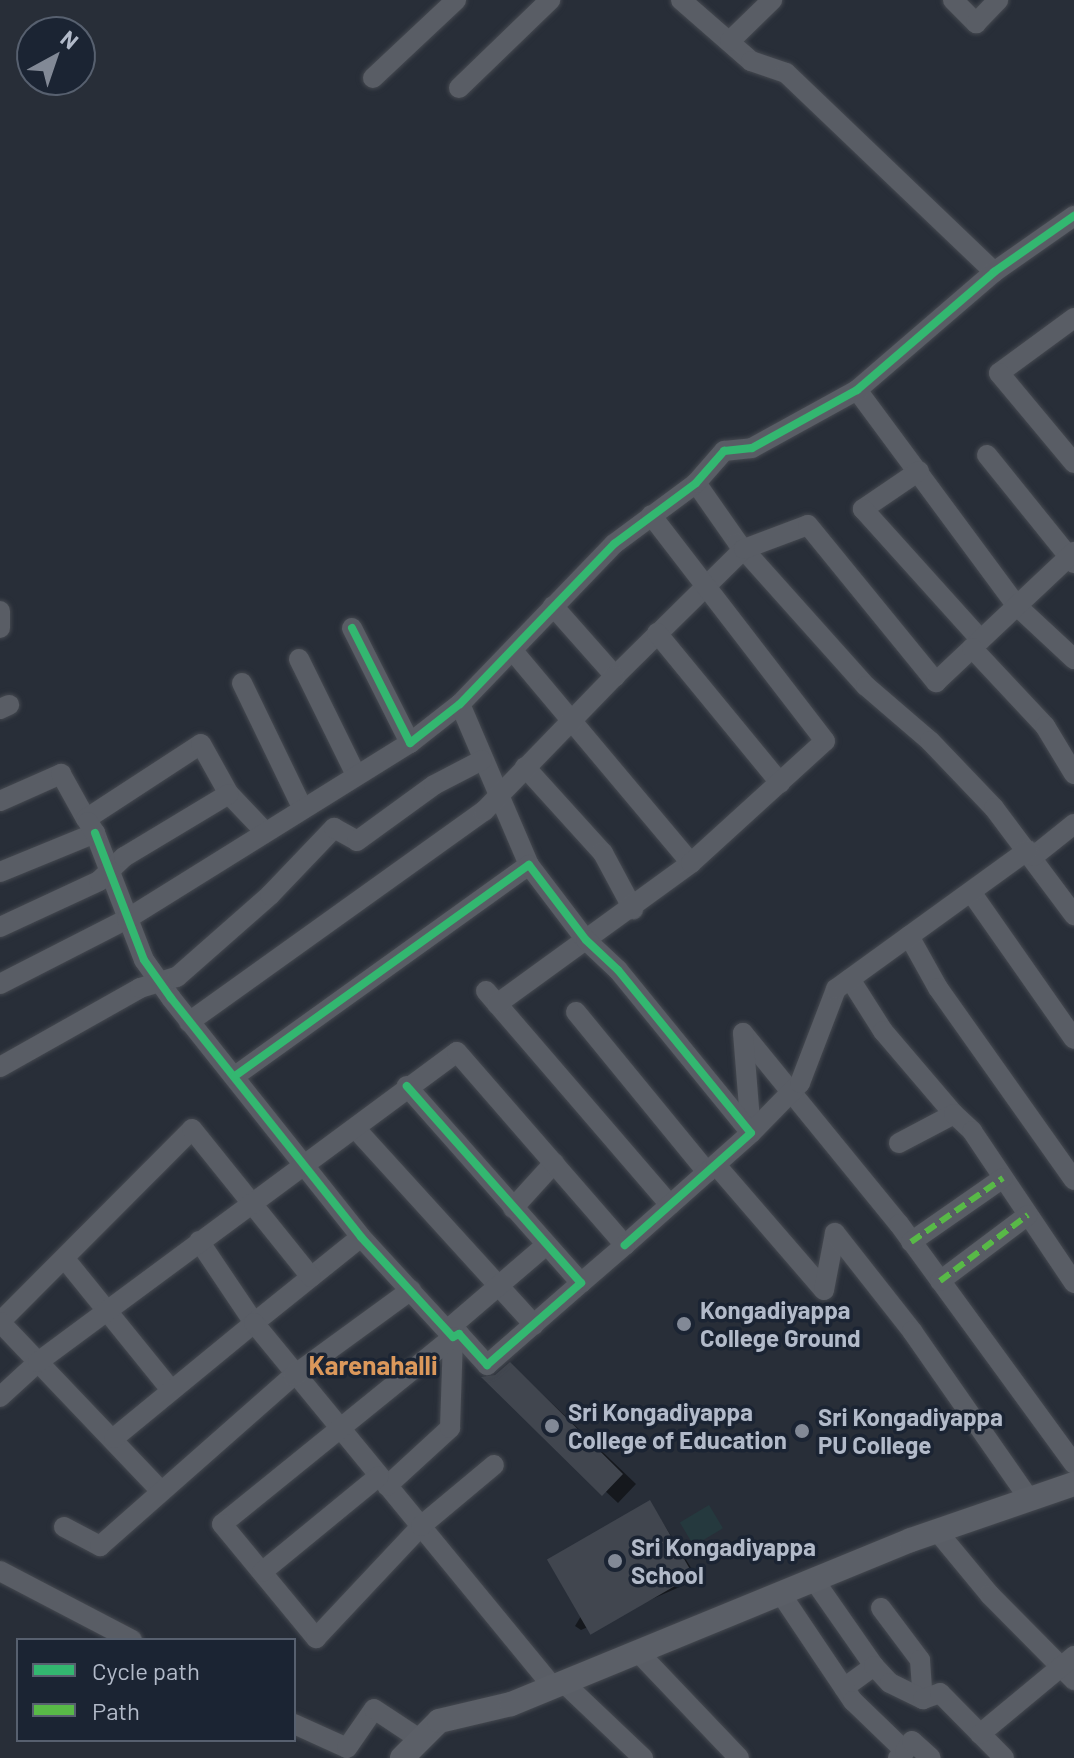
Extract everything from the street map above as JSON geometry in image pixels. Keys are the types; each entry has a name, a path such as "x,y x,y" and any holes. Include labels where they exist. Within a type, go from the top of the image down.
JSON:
{"main road":[{"path":"402,1758 439,1721 558,1685 937,1531 1074,1484"}],"street":[{"path":"373,78 456,0"},
{"path":"459,88 550,0"},
{"path":"730,41 772,0"},
{"path":"953,0 976,23 998,0"},
{"path":"688,2 751,61 786,73 994,272"},
{"path":"0,984 127,919 410,743 460,704 614,544 696,483 724,451 752,448 857,390 994,272 1074,216"},
{"path":"1074,318 999,373 1074,463"},
{"path":"857,390 1017,606 1074,659"},
{"path":"189,1022 387,885 498,795 744,549 808,525 936,682 1072,557 987,455"},
{"path":"919,471 863,509 1045,726 1074,774"},
{"path":"696,483 744,549 866,686 930,741 1031,853 1074,915"},
{"path":"651,515 708,584 825,741 691,863 633,909 492,997 670,1205"},
{"path":"553,606 615,676"},
{"path":"0,611 0,628"},
{"path":"352,628 410,743"},
{"path":"657,633 780,783"},
{"path":"513,651 691,863"},
{"path":"299,659 356,775"},
{"path":"242,683 303,809"},
{"path":"460,704 481,746 482,760 529,865 586,940 618,970 751,1133"},
{"path":"0,872 91,826 201,744 229,794 265,832"},
{"path":"0,1067 160,982 177,977 270,895 334,828 357,841 434,785 482,760"},
{"path":"525,767 603,853 633,909"},
{"path":"0,801 61,774 91,826 127,919 160,982 361,1237 450,1334 450,1428 262,1572"},
{"path":"0,927 99,881 110,869 229,794"},
{"path":"450,1334 459,1334 487,1365 751,1133 800,1083 836,989 971,892 1074,824"},
{"path":"235,1076 529,865"},
{"path":"971,892 1074,1039"},
{"path":"909,936 938,988 1074,1180"},
{"path":"850,979 883,1031 954,1114 1003,1178 1074,1283"},
{"path":"576,1012 711,1168 824,1290 835,1233 912,1331 1029,1499"},
{"path":"751,1133 743,1033 788,1094 911,1242 1074,1464"},
{"path":"0,1397 38,1362 304,1162 457,1052 625,1245"},
{"path":"407,1086 581,1283"},
{"path":"899,1143 954,1114"},
{"path":"355,1128 534,1325"},
{"path":"161,1491 114,1438 0,1322 192,1129 254,1200 311,1277"},
{"path":"513,1208 554,1163"},
{"path":"911,1242 1003,1178"},
{"path":"940,1281 1028,1215"},
{"path":"114,1438 361,1237"},
{"path":"199,1241 293,1376 421,1526 558,1685 643,1758"},
{"path":"494,1465 421,1526 316,1638 222,1524 341,1432 450,1334 498,1285 546,1245"},
{"path":"65,1259 171,1390"},
{"path":"64,1527 100,1546 293,1376 411,1290"},
{"path":"937,1531 990,1595 1070,1668 980,1734"},
{"path":"0,1571 128,1638"},
{"path":"814,1580 874,1666 890,1683 923,1699 940,1693 1004,1758"},
{"path":"781,1594 844,1688 901,1754 912,1741 931,1758"},
{"path":"881,1608 920,1660 923,1699"},
{"path":"639,1653 739,1758"},
{"path":"844,1688 874,1666"},
{"path":"296,1725 347,1748 374,1709 421,1740"}],"green space":[{"path":"709,1505 723,1528 694,1546 680,1523"}],"building":[{"name":"Sri Kongadiyappa College of Education","path":"510,1362 623,1474 602,1496 481,1377 495,1375"},
{"name":"Sri Kongadiyappa School","path":"650,1500 694,1575 590,1635 547,1560"}],"marked path":[{"path":"911,1242 1003,1178"},
{"path":"940,1281 1028,1215"}],"cycle path":[{"path":"352,628 410,743 460,704 614,544 696,483 724,451 752,448 857,390 994,272 1074,216"},
{"path":"95,833 144,960 171,998 361,1237 453,1337 459,1334 487,1365 581,1283 407,1086"},
{"path":"235,1076 529,865 586,940 618,970 751,1133 625,1245"}],"place":[{"name":"Kongadiyappa College Ground","path":"684,1324"},
{"name":"Sri Kongadiyappa College of Education","path":"552,1426"},
{"name":"Sri Kongadiyappa PU College","path":"802,1431"},
{"name":"Sri Kongadiyappa School","path":"615,1561"}],"district":[{"name":"Karenahalli","path":"373,1365"}]}
